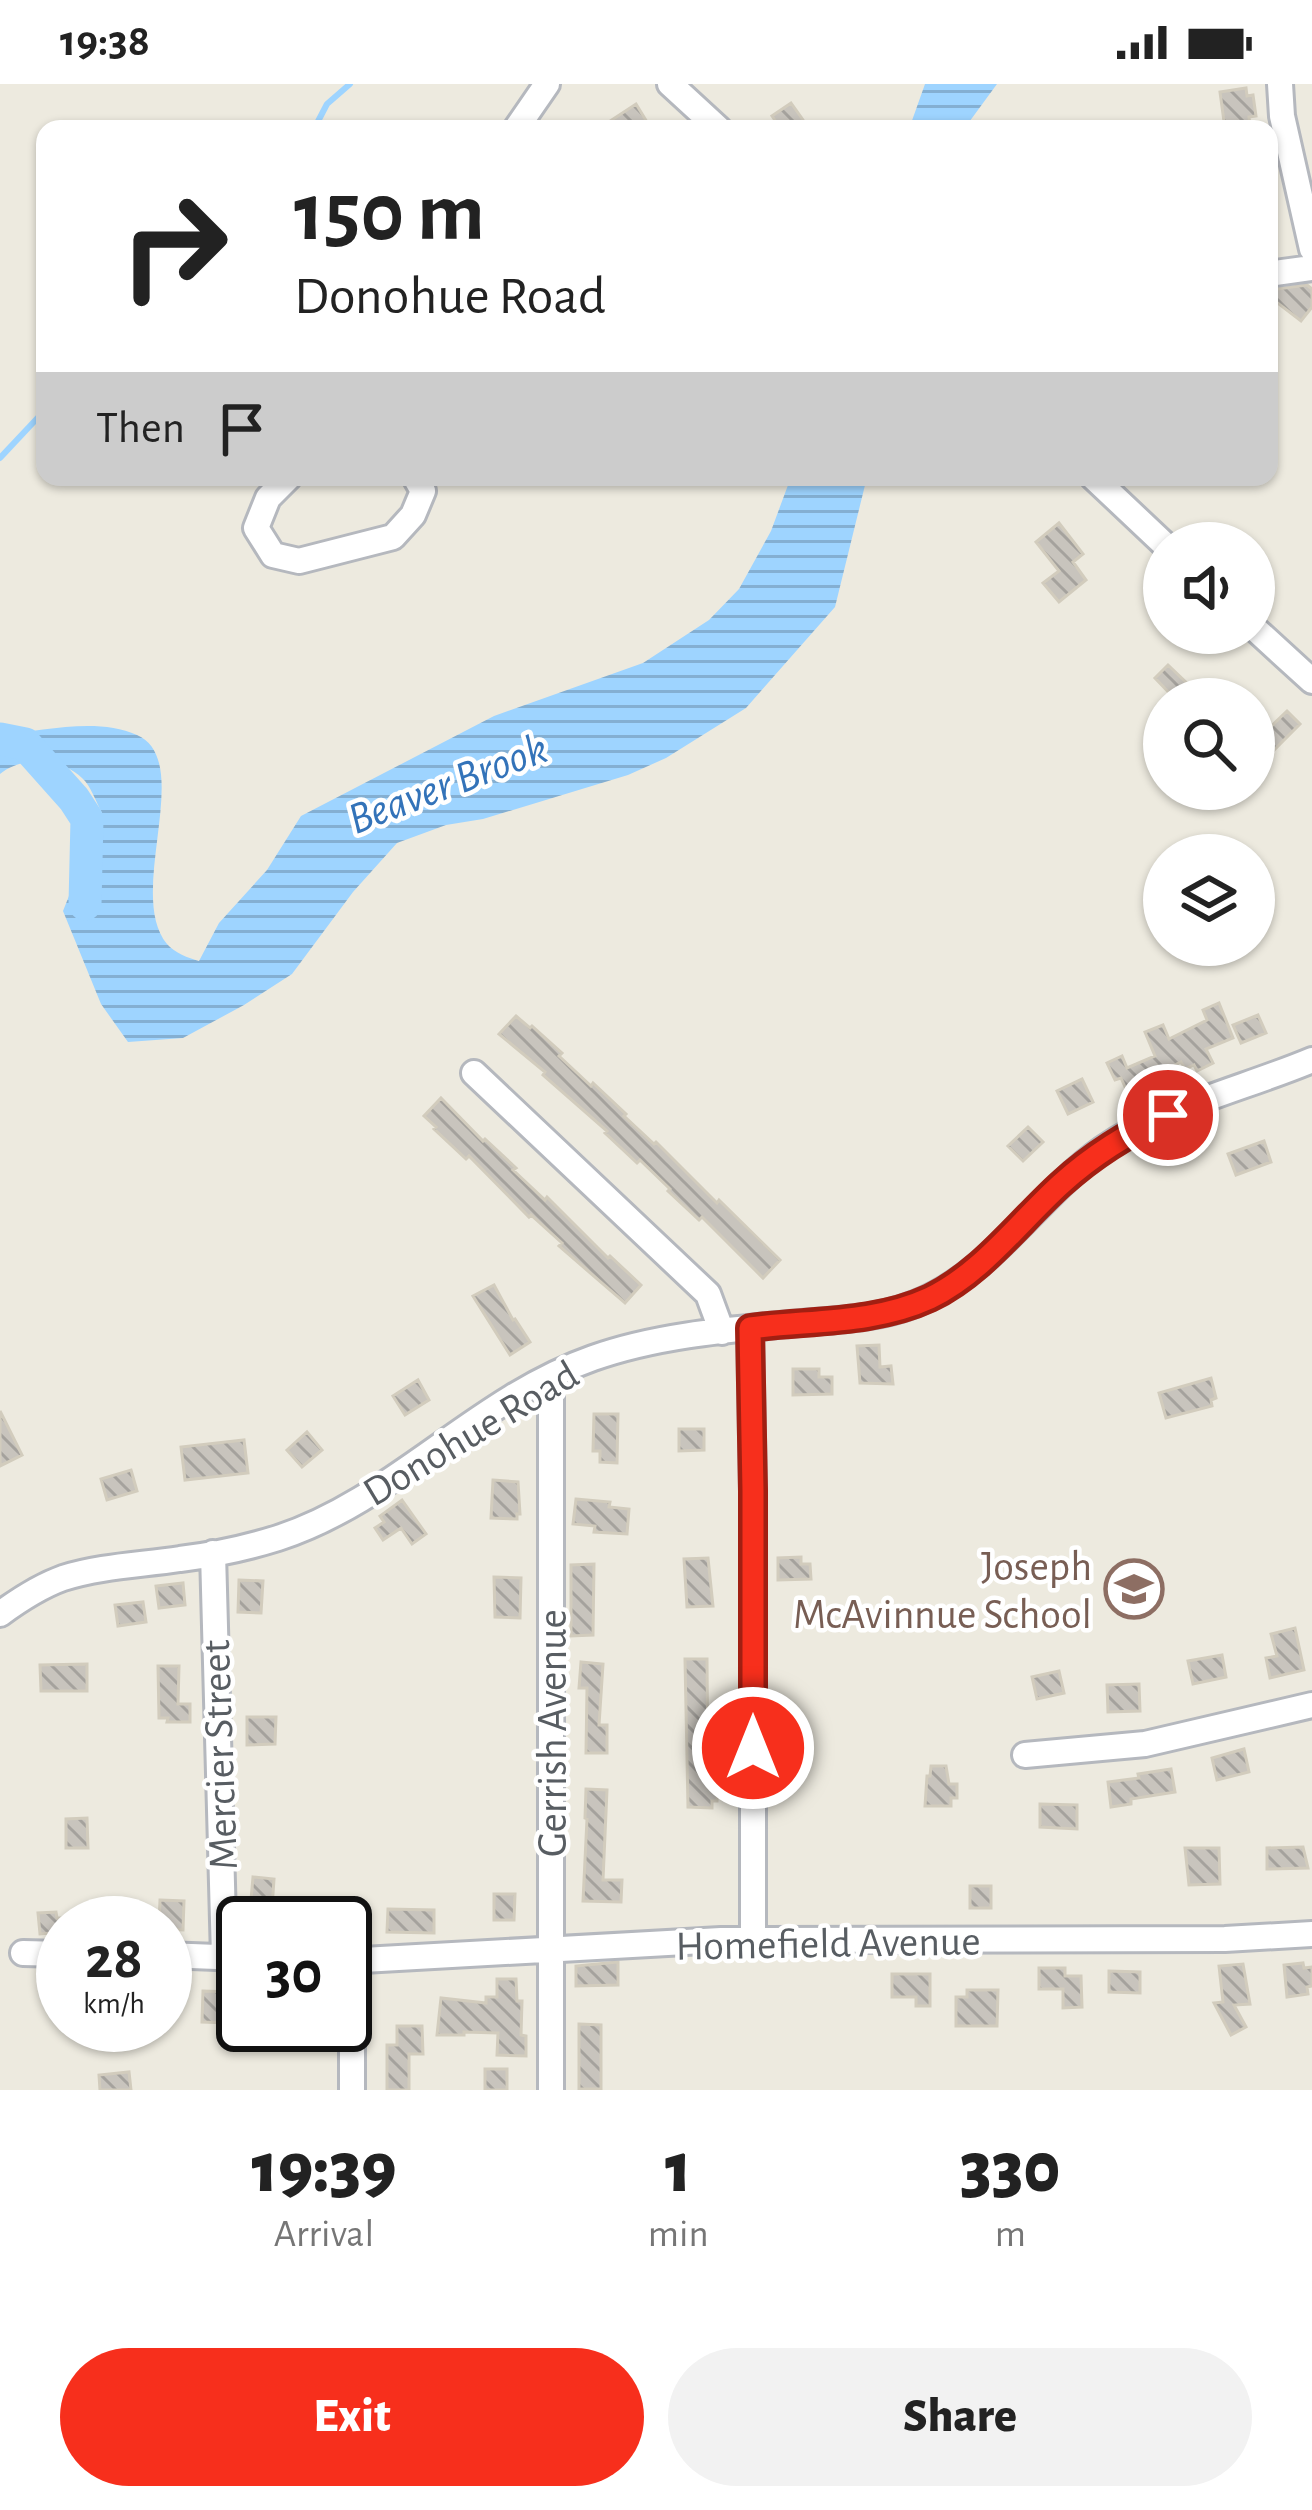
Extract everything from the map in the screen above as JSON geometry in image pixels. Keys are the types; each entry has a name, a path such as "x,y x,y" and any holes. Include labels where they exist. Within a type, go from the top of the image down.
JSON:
{"street":[{"path":"522,120 547,84"},
{"path":"670,84 709,120"},
{"path":"1280,84 1282,116 1306,198 1312,249"},
{"path":"1278,273 1312,268"},
{"path":"280,486 268,498 256,528 273,555 299,561 393,537 413,515 423,491 420,486"},
{"path":"1103,486 1143,524"},
{"path":"1275,647 1312,681"},
{"name":"Donohue Road","path":"1,1610 64,1578 213,1553 270,1540 325,1519 496,1407 551,1376 615,1351 750,1328 872,1316 935,1295 968,1273 1073,1173 1115,1141 1168,1115 1312,1060"},
{"path":"474,1073 708,1294 722,1332"},
{"path":"750,1328 753,1940"},
{"name":"Gerrish Avenue","path":"551,1376 551,2090"},
{"name":"Mercier Street","path":"213,1553 230,1896"},
{"path":"1025,1755 1145,1744 1312,1705"},
{"name":"Homefield Avenue","path":"372,1959 753,1940 1225,1939 1312,1934"},
{"path":"23,1953 36,1953"},
{"path":"351,2052 352,2090"}],"water":[{"path":"925,84 997,84 971,120 912,120"},
{"path":"788,486 865,486 835,607 746,708 666,758 628,775 397,843 353,892 292,974 183,1038 128,1042 101,1004 63,911 102,813 85,781 63,766 30,762 0,774 0,735 105,727 137,735 154,749 161,772 153,894 156,922 170,947 199,961 219,923 267,870 301,816 494,716 643,663 709,620 739,589 771,531"}],"building":[{"path":"1246,88 1247,96 1253,95 1256,116 1224,120 1220,92"},
{"path":"791,103 803,120 775,120 772,116"},
{"path":"636,104 646,120 612,120"},
{"path":"1307,285 1312,289 1312,307 1301,321 1278,303 1278,289"},
{"path":"1059,523 1083,554 1073,562 1086,580 1059,602 1043,583 1059,571 1036,542"},
{"path":"1168,665 1182,678 1155,678"},
{"path":"1287,711 1300,724 1275,749 1275,723"},
{"path":"1219,1003 1233,1038 1206,1049 1213,1063 1197,1071 1194,1065 1185,1069 1181,1062 1126,1089 1121,1078 1115,1080 1107,1063 1122,1056 1127,1068 1155,1056 1145,1032 1163,1025 1169,1039 1207,1020 1203,1010"},
{"path":"1258,1015 1266,1033 1241,1043 1233,1025"},
{"path":"516,1016 562,1053 559,1056 780,1260 763,1278 499,1034"},
{"path":"1082,1079 1093,1102 1068,1114 1057,1091"},
{"path":"441,1098 641,1285 625,1303 559,1246 562,1243 469,1156 466,1159 434,1129 424,1116"},
{"path":"1028,1127 1043,1142 1023,1161 1008,1146"},
{"path":"1264,1141 1271,1162 1236,1175 1228,1154"},
{"path":"494,1285 530,1342 510,1355 473,1296"},
{"path":"879,1345 880,1367 891,1366 893,1384 860,1383 857,1346"},
{"path":"793,1369 819,1369 819,1377 832,1377 832,1394 793,1395"},
{"path":"1211,1378 1216,1398 1212,1406 1166,1418 1159,1393"},
{"path":"418,1380 429,1400 405,1415 393,1396"},
{"path":"0,1411 22,1455 0,1466"},
{"path":"594,1414 618,1414 617,1463 600,1462 600,1451 593,1451"},
{"path":"679,1429 704,1429 704,1450 679,1451"},
{"path":"307,1432 322,1450 302,1467 287,1450"},
{"path":"244,1440 248,1473 185,1480 181,1447"},
{"path":"131,1470 137,1491 107,1500 101,1479"},
{"path":"493,1480 518,1482 517,1519 491,1518"},
{"path":"576,1499 629,1509 627,1534 594,1532 595,1526 573,1524"},
{"path":"402,1500 426,1534 412,1544 401,1528 383,1540 375,1528 384,1522 380,1516"},
{"path":"801,1557 801,1564 810,1564 811,1579 778,1580 778,1558"},
{"path":"708,1558 713,1606 687,1607 684,1559"},
{"path":"594,1564 593,1635 571,1636 571,1565"},
{"path":"494,1577 521,1578 520,1618 495,1617"},
{"path":"239,1580 263,1581 261,1613 238,1612"},
{"path":"183,1583 185,1605 159,1608 156,1586"},
{"path":"143,1602 146,1622 118,1626 115,1605"},
{"path":"1295,1628 1304,1670 1270,1678 1266,1658 1277,1656 1271,1634"},
{"path":"1222,1655 1226,1677 1193,1684 1188,1661"},
{"path":"685,1659 707,1659 708,1780 718,1780 712,1808 688,1807"},
{"path":"581,1662 603,1664 599,1725 607,1725 607,1753 586,1753 587,1688 579,1688"},
{"path":"87,1664 87,1691 41,1691 40,1665"},
{"path":"158,1666 179,1666 178,1704 190,1704 190,1722 159,1718"},
{"path":"1059,1671 1064,1693 1037,1699 1032,1677"},
{"path":"1139,1684 1140,1711 1108,1712 1107,1685"},
{"path":"247,1717 276,1717 275,1744 247,1745"},
{"path":"1244,1749 1249,1772 1217,1780 1212,1758"},
{"path":"931,1766 946,1766 949,1784 957,1784 957,1798 951,1798 951,1806 925,1806"},
{"path":"1171,1769 1175,1792 1111,1807 1108,1782"},
{"path":"586,1789 607,1790 603,1880 622,1880 621,1902 583,1901"},
{"path":"1040,1804 1077,1805 1077,1829 1040,1827"},
{"path":"87,1818 88,1848 66,1848 66,1819"},
{"path":"1303,1847 1308,1868 1267,1869 1267,1848"},
{"path":"1185,1848 1219,1848 1220,1884 1189,1885"},
{"path":"253,1877 274,1879 273,1896 251,1896"},
{"path":"970,1886 991,1886 991,1908 970,1908"},
{"path":"494,1894 515,1894 514,1920 494,1920"},
{"path":"388,1909 434,1910 434,1933 387,1932"},
{"path":"618,1962 618,1985 576,1986 576,1966"},
{"path":"1303,1963 1304,1968 1312,1967 1312,1986 1307,1987 1308,1994 1287,1997 1284,1965"},
{"path":"1243,1964 1250,2004 1234,2005 1246,2027 1231,2035 1214,2003 1223,2002 1219,1966"},
{"path":"1039,1968 1065,1968 1065,1976 1081,1976 1082,2007 1063,2008 1063,1989 1039,1989"},
{"path":"1109,1971 1140,1972 1140,1993 1109,1992"},
{"path":"892,1974 930,1974 930,2006 916,2006 916,1997 892,1997"},
{"path":"497,1979 516,1979 526,2056 497,2055 498,2033 437,2035 441,1998 486,2003 486,1997 497,1997"},
{"path":"967,1990 998,1990 997,2026 956,2026 956,1997 967,1997"},
{"path":"203,1991 216,1992 216,2023 202,2022"},
{"path":"579,2024 601,2025 601,2089 579,2089"},
{"path":"397,2026 422,2026 423,2054 409,2054 409,2090 387,2090 387,2045 397,2045"},
{"path":"485,2069 507,2069 507,2090 485,2090"},
{"path":"129,2072 131,2090 100,2090 99,2075"}],"waterway":[{"path":"319,120 327,104 350,84"},
{"path":"0,458 36,420"},
{"name":"Beaver Brook","path":"0,739 25,744 87,819 85,904"}],"place":[{"name":"Joseph McAvinnue School","path":"1134,1589"}],"route":[{"path":"753,1748 750,1328 872,1316 935,1295 983,1260 1087,1161 1168,1115"}]}
